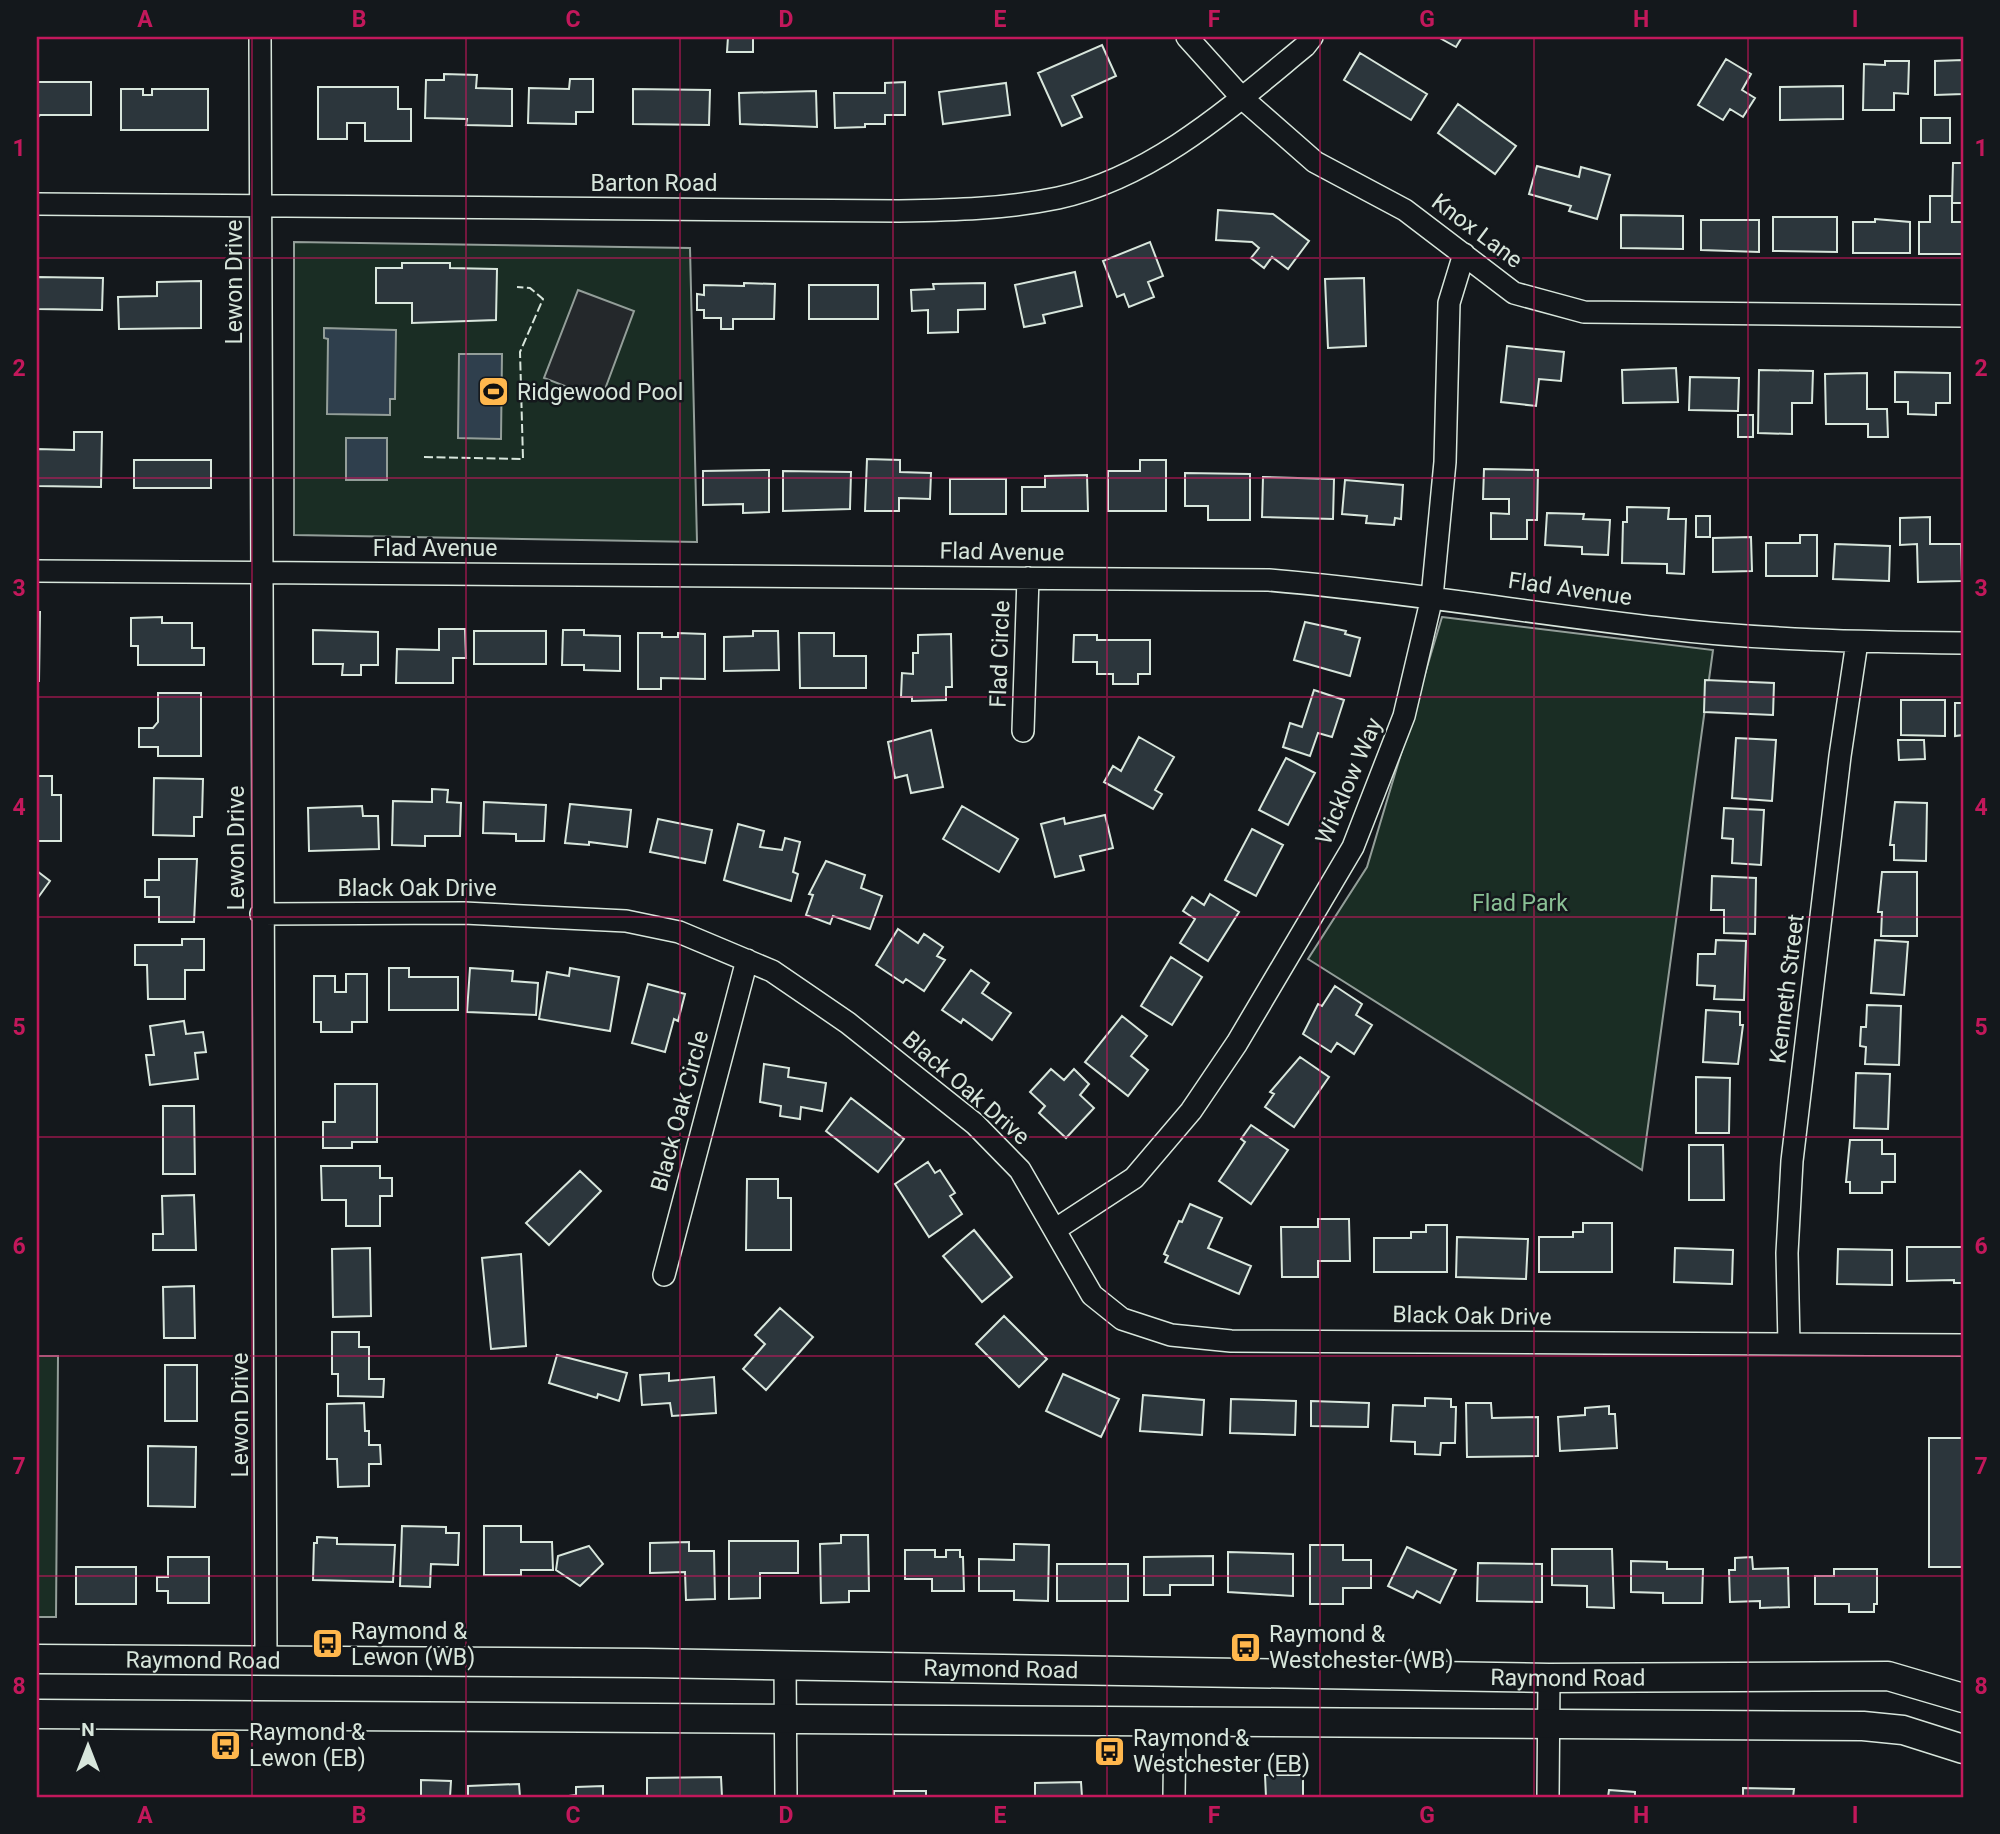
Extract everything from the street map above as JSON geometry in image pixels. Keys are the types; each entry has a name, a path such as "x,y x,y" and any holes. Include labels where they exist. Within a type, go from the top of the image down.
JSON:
{"main road":[{"name":"Raymond Road","path":"37,1659 785,1665 1549,1678 1888,1676 1963,1698"},
{"name":"Raymond Road","path":"37,1714 1863,1726 1903,1730 1963,1749"}],"street":[{"name":"Lewon Drive","path":"260,37 261,914 267,1177 266,1660"},
{"name":"Knox Lane","path":"1187,37 1242,98 1315,162 1405,210 1514,293 1584,312 1963,316"},
{"name":"Barton Road","path":"37,204 885,211 990,209 1060,197 1133,171 1196,133 1305,46 1312,37"},
{"name":"Wicklow Way","path":"1056,1229 1134,1178 1191,1111 1237,1043 1353,847 1404,716 1432,597 1445,462 1449,303 1464,254"},
{"name":"Flad Avenue","path":"37,571 1269,580 1432,597 1661,628 1857,642 1963,643"},
{"name":"Flad Circle","path":"1023,732 1028,578"},
{"name":"Kenneth Street","path":"1788,1344 1787,1253 1792,1161 1840,756 1857,642"},
{"name":"Black Oak Drive","path":"261,914 464,913 626,921 679,932 772,971 848,1023 975,1124 1020,1170 1092,1295 1122,1320 1171,1335 1231,1341 1963,1345"},
{"name":"Black Oak Circle","path":"664,1275 747,960"},
{"path":"785,1665 786,1797"},
{"path":"1548,1797 1549,1678"},
{"path":"1174,1797 1175,1720"}],"green space":[{"name":"Ridgewood Pool","path":"294,242 690,248 697,542 294,535"},
{"name":"Flad Park","path":"1442,617 1713,650 1642,1170 1308,959 1367,867"},
{"path":"37,1356 58,1356 56,1617 37,1617"}],"shaded area":[{"path":"578,290 634,311 601,400 544,378"}],"water":[{"path":"324,328 396,330 395,399 390,399 390,415 327,414 328,339 324,338"},
{"path":"459,354 502,354 501,439 458,438"},
{"path":"346,438 387,438 387,480 346,480"}],"building":[{"path":"728,37 753,37 753,52 727,52"},
{"path":"1438,37 1462,37 1456,47"},
{"path":"1102,45 1116,76 1072,96 1082,117 1062,126 1038,73"},
{"path":"1360,53 1427,94 1411,120 1344,80"},
{"path":"1726,59 1751,74 1742,90 1755,98 1743,117 1730,109 1723,120 1698,105"},
{"path":"1963,60 1963,94 1935,95 1935,61"},
{"path":"1885,61 1909,61 1908,94 1894,93 1894,110 1863,110 1864,64 1885,65"},
{"path":"444,74 477,75 476,88 512,89 512,126 466,125 467,119 425,118 426,80 444,80"},
{"path":"570,79 593,79 593,112 576,112 576,124 528,123 529,88 569,89"},
{"path":"37,82 91,82 91,115 40,115 37,118"},
{"path":"905,82 905,115 885,115 885,124 835,128 834,93 885,93 885,83"},
{"path":"1006,83 1010,115 943,124 939,92"},
{"path":"1843,86 1843,119 1780,120 1780,87"},
{"path":"318,87 398,87 398,109 411,109 411,141 365,141 365,123 347,123 347,139 318,139"},
{"path":"121,89 143,89 143,95 152,95 152,89 208,89 208,130 121,130"},
{"path":"633,89 710,90 709,125 633,124"},
{"path":"816,91 817,127 740,124 739,93"},
{"path":"1458,104 1516,146 1495,174 1438,133"},
{"path":"1921,118 1950,118 1950,143 1921,143"},
{"path":"1953,163 1963,163 1963,203 1952,203"},
{"path":"1537,166 1579,177 1581,167 1610,175 1597,219 1569,211 1571,206 1529,194"},
{"path":"1930,196 1952,196 1952,222 1962,222 1963,254 1919,254 1919,222 1930,222"},
{"path":"1218,210 1273,214 1309,241 1288,269 1272,257 1264,268 1251,258 1259,248 1252,242 1216,240"},
{"path":"1621,215 1683,216 1683,249 1621,248"},
{"path":"1773,217 1837,217 1837,252 1773,251"},
{"path":"1875,219 1910,222 1910,253 1853,253 1853,222 1875,222"},
{"path":"1701,220 1759,220 1759,252 1701,250"},
{"path":"1150,242 1163,276 1148,282 1154,297 1129,307 1124,294 1117,297 1103,261"},
{"path":"402,263 450,263 450,268 497,269 496,320 412,323 412,303 376,303 376,268 402,268"},
{"path":"1075,272 1082,306 1043,315 1045,323 1024,327 1015,285"},
{"path":"37,277 103,278 102,310 37,309"},
{"path":"1364,278 1366,346 1328,348 1325,279"},
{"path":"201,281 201,328 119,329 118,297 157,296 157,282"},
{"path":"744,283 775,284 774,319 733,319 733,329 721,329 721,318 704,318 704,310 697,310 697,294 704,295 704,285 744,286"},
{"path":"985,283 985,309 958,310 958,332 928,333 928,310 912,311 911,290 934,289 933,284"},
{"path":"809,285 878,285 878,319 809,319"},
{"path":"1507,346 1564,352 1561,381 1539,379 1536,406 1501,402"},
{"path":"1676,368 1678,402 1623,403 1622,370"},
{"path":"1759,370 1813,371 1812,403 1792,403 1792,434 1758,433"},
{"path":"1895,372 1950,373 1950,403 1936,403 1936,415 1908,414 1908,402 1895,402"},
{"path":"1867,373 1867,409 1887,409 1888,437 1868,437 1868,424 1826,424 1825,374"},
{"path":"1690,377 1739,378 1738,411 1689,410"},
{"path":"1738,415 1753,415 1753,437 1738,437"},
{"path":"74,432 102,432 101,487 37,486 37,449 74,450"},
{"path":"867,459 900,460 900,472 931,473 930,499 899,498 899,511 865,511"},
{"path":"134,460 211,460 211,488 134,488"},
{"path":"1140,460 1166,460 1166,511 1108,511 1108,471 1140,471"},
{"path":"1484,469 1538,470 1537,520 1527,520 1527,539 1491,539 1491,513 1509,514 1509,499 1483,499"},
{"path":"769,470 769,512 743,513 743,504 703,505 703,471"},
{"path":"783,471 851,472 850,509 783,511"},
{"path":"1185,473 1250,474 1250,520 1208,520 1208,506 1185,506"},
{"path":"1087,475 1088,511 1022,511 1022,487 1045,487 1045,476"},
{"path":"1263,477 1334,479 1333,519 1262,517"},
{"path":"950,479 1006,479 1006,514 950,514"},
{"path":"1345,480 1403,485 1401,519 1395,518 1394,525 1366,523 1367,516 1342,514"},
{"path":"1627,507 1669,508 1668,519 1686,519 1684,574 1667,573 1667,564 1622,563 1623,522 1627,522"},
{"path":"1547,513 1584,514 1583,519 1610,520 1608,555 1582,554 1582,547 1545,545"},
{"path":"1696,516 1710,516 1710,537 1696,537"},
{"path":"1930,517 1930,544 1961,544 1962,581 1918,582 1917,544 1900,545 1900,518"},
{"path":"1800,535 1817,535 1817,576 1766,576 1766,543 1800,543"},
{"path":"1751,537 1752,571 1713,572 1713,538"},
{"path":"1835,544 1890,546 1889,581 1833,579"},
{"path":"37,612 40,612 39,681 37,681"},
{"path":"162,617 162,623 192,623 192,648 204,648 204,665 138,665 138,646 131,646 131,618"},
{"path":"1305,622 1346,631 1345,634 1360,638 1350,676 1294,660"},
{"path":"439,629 465,629 466,658 453,658 453,683 396,683 397,649 439,650"},
{"path":"313,630 378,632 378,665 361,665 361,675 342,675 343,664 313,664"},
{"path":"563,630 584,630 584,635 620,636 620,671 584,670 584,665 562,665"},
{"path":"474,631 546,631 546,664 474,664"},
{"path":"753,631 778,631 779,670 724,671 724,637 753,636"},
{"path":"638,633 662,633 662,637 678,637 678,633 705,634 705,679 661,678 661,689 638,689"},
{"path":"799,633 834,633 834,656 866,656 866,688 800,688"},
{"path":"951,634 952,687 946,687 946,700 912,701 912,697 901,697 902,673 913,674 913,653 918,653 918,635"},
{"path":"1074,635 1097,635 1097,640 1150,640 1150,674 1138,674 1138,684 1113,684 1113,674 1097,674 1097,662 1073,662"},
{"path":"1705,680 1774,683 1773,715 1704,712"},
{"path":"1314,690 1344,700 1332,737 1318,733 1310,756 1283,747 1290,723 1302,727"},
{"path":"158,693 201,693 201,756 158,756 158,747 139,747 139,728 153,728 158,722"},
{"path":"1901,700 1945,700 1945,736 1901,735"},
{"path":"1955,703 1963,703 1963,735 1955,736"},
{"path":"931,730 943,787 911,793 907,775 895,778 888,742"},
{"path":"1139,737 1174,757 1155,790 1162,794 1153,809 1104,782 1113,766 1121,771"},
{"path":"1736,738 1776,740 1772,801 1732,798"},
{"path":"1898,740 1924,740 1925,759 1899,760"},
{"path":"1286,758 1315,773 1288,825 1259,810"},
{"path":"37,776 52,776 52,795 61,795 61,841 37,841"},
{"path":"154,778 203,779 202,817 194,817 194,836 153,835"},
{"path":"432,789 448,790 447,802 461,803 460,836 425,836 425,846 392,845 393,801 432,802"},
{"path":"484,802 546,805 544,841 516,841 516,834 483,833"},
{"path":"1895,802 1927,803 1926,861 1894,860 1894,845 1890,845"},
{"path":"570,804 631,810 627,847 589,842 589,845 565,843"},
{"path":"362,806 363,816 378,816 379,849 309,851 308,808"},
{"path":"962,806 1018,839 999,872 943,839"},
{"path":"1724,808 1764,810 1761,865 1732,863 1733,839 1722,838"},
{"path":"1105,815 1113,848 1080,856 1084,870 1055,877 1041,824 1064,818 1065,824"},
{"path":"658,819 712,830 705,863 650,852"},
{"path":"738,824 764,831 760,847 782,850 785,838 800,842 793,872 798,874 791,901 724,880"},
{"path":"1252,829 1283,845 1256,896 1225,880"},
{"path":"159,859 197,859 194,922 159,922 159,897 145,897 145,880 159,880"},
{"path":"826,861 865,875 861,888 882,896 870,929 833,916 830,924 806,915 813,895 809,894"},
{"path":"37,871 50,881 37,899"},
{"path":"1882,872 1917,872 1917,936 1881,936 1882,912 1878,912"},
{"path":"1712,876 1756,878 1755,934 1724,933 1724,910 1711,910"},
{"path":"1210,894 1239,912 1208,961 1180,943 1195,919 1183,911 1192,897 1204,905"},
{"path":"898,929 918,943 924,934 943,947 937,956 945,960 924,991 906,979 903,983 876,965"},
{"path":"182,939 204,939 204,970 185,970 185,999 148,999 147,965 135,965 135,945 182,945"},
{"path":"1716,940 1746,941 1744,1000 1714,999 1715,986 1697,985 1698,954 1715,954"},
{"path":"1875,940 1908,942 1904,995 1871,993"},
{"path":"1171,957 1202,977 1172,1025 1141,1006"},
{"path":"389,968 409,968 409,977 458,977 458,1010 389,1010"},
{"path":"470,968 513,971 512,981 538,983 536,1015 467,1012"},
{"path":"570,968 619,977 610,1031 539,1019 547,972 569,976"},
{"path":"971,970 989,983 982,993 1011,1013 992,1040 963,1019 961,1023 942,1010"},
{"path":"346,974 367,974 367,1022 352,1022 352,1032 321,1032 321,1022 314,1022 314,976 335,976 335,992 346,992"},
{"path":"648,984 685,994 678,1021 674,1019 665,1052 632,1043"},
{"path":"1335,986 1362,1004 1356,1015 1372,1025 1354,1054 1337,1043 1331,1052 1303,1034 1318,1004 1322,1006"},
{"path":"1867,1005 1901,1006 1899,1065 1865,1064 1866,1047 1860,1046 1861,1027 1866,1027"},
{"path":"1706,1010 1740,1012 1740,1025 1743,1025 1738,1064 1703,1062"},
{"path":"1122,1016 1147,1036 1131,1056 1148,1070 1128,1096 1085,1062"},
{"path":"184,1021 186,1034 203,1032 206,1052 195,1053 198,1079 150,1085 146,1055 154,1055 150,1026"},
{"path":"1300,1057 1329,1077 1294,1127 1265,1107 1274,1094 1270,1092"},
{"path":"764,1064 789,1068 788,1077 826,1083 822,1111 801,1107 800,1119 780,1116 781,1106 760,1102"},
{"path":"1051,1069 1064,1080 1074,1069 1089,1084 1080,1095 1094,1108 1066,1138 1039,1113 1045,1106 1030,1092"},
{"path":"1856,1073 1890,1074 1888,1129 1854,1128"},
{"path":"1696,1077 1730,1078 1729,1133 1696,1133"},
{"path":"335,1084 377,1084 377,1142 352,1142 352,1148 323,1148 323,1122 335,1122"},
{"path":"851,1098 904,1139 878,1172 826,1131"},
{"path":"163,1106 194,1106 195,1174 163,1174"},
{"path":"1251,1125 1288,1150 1251,1204 1219,1181 1245,1142 1241,1139"},
{"path":"1850,1140 1882,1140 1882,1154 1895,1154 1895,1182 1882,1182 1882,1193 1850,1193 1850,1182 1846,1182"},
{"path":"1689,1145 1723,1145 1724,1200 1689,1200"},
{"path":"928,1162 935,1173 940,1170 955,1193 950,1196 962,1214 929,1237 895,1184"},
{"path":"321,1166 380,1166 380,1178 392,1178 392,1196 380,1196 380,1226 346,1226 346,1200 322,1200"},
{"path":"580,1171 601,1191 549,1245 526,1223"},
{"path":"747,1179 778,1179 778,1198 791,1198 791,1250 746,1250"},
{"path":"194,1195 196,1250 153,1250 153,1234 163,1234 162,1196"},
{"path":"1190,1204 1222,1218 1208,1248 1251,1266 1239,1294 1165,1262 1168,1256 1164,1254"},
{"path":"1318,1219 1349,1219 1350,1261 1318,1261 1318,1277 1282,1277 1281,1227 1318,1227"},
{"path":"1583,1223 1612,1223 1612,1272 1539,1272 1539,1237 1573,1237 1573,1232 1583,1232"},
{"path":"1426,1225 1447,1225 1447,1272 1374,1272 1374,1238 1411,1238 1411,1232 1426,1232"},
{"path":"974,1230 1012,1277 982,1302 943,1256"},
{"path":"1457,1237 1528,1239 1526,1279 1456,1277"},
{"path":"1907,1247 1963,1247 1963,1283 1954,1283 1954,1280 1907,1281"},
{"path":"370,1248 371,1316 333,1317 332,1249"},
{"path":"1675,1248 1733,1250 1732,1284 1674,1282"},
{"path":"1838,1249 1892,1250 1892,1285 1837,1284"},
{"path":"521,1254 526,1346 491,1349 482,1258"},
{"path":"194,1286 195,1338 164,1338 163,1287"},
{"path":"780,1308 813,1337 766,1390 743,1369 765,1344 755,1335"},
{"path":"1004,1316 1047,1359 1019,1387 976,1344"},
{"path":"332,1332 359,1332 359,1347 369,1347 369,1379 384,1379 383,1397 338,1396 338,1374 332,1374"},
{"path":"557,1355 627,1373 619,1401 598,1394 597,1398 549,1383"},
{"path":"165,1365 197,1365 197,1421 165,1421"},
{"path":"669,1373 669,1381 714,1377 716,1413 672,1416 670,1403 642,1405 640,1375"},
{"path":"1063,1374 1119,1399 1101,1437 1046,1411"},
{"path":"1143,1395 1204,1400 1202,1435 1140,1431"},
{"path":"1425,1398 1451,1399 1451,1407 1456,1407 1455,1443 1441,1443 1440,1455 1415,1454 1415,1442 1391,1441 1393,1405 1425,1406"},
{"path":"1231,1399 1296,1401 1295,1435 1230,1433"},
{"path":"1311,1401 1369,1403 1368,1427 1311,1426"},
{"path":"364,1403 365,1431 369,1431 369,1445 380,1445 381,1464 369,1464 369,1486 338,1487 337,1459 327,1459 327,1404"},
{"path":"1466,1403 1491,1403 1492,1418 1538,1417 1538,1456 1467,1457"},
{"path":"1609,1406 1609,1414 1615,1414 1617,1448 1560,1451 1558,1417 1585,1415 1585,1408"},
{"path":"1929,1438 1963,1438 1963,1567 1929,1567"},
{"path":"148,1446 196,1447 195,1507 148,1506"},
{"path":"402,1526 446,1527 446,1533 459,1533 458,1565 431,1564 430,1587 400,1586"},
{"path":"484,1526 521,1526 521,1542 552,1542 553,1570 521,1570 521,1575 484,1575"},
{"path":"841,1535 868,1535 869,1591 849,1591 849,1602 821,1603 820,1544 841,1543"},
{"path":"317,1537 337,1538 337,1544 395,1545 393,1582 313,1580 314,1543 317,1543"},
{"path":"729,1541 798,1541 798,1573 760,1573 760,1598 729,1599"},
{"path":"689,1542 689,1551 714,1551 715,1599 686,1600 685,1572 650,1573 650,1543"},
{"path":"1014,1544 1049,1545 1048,1601 1014,1600 1014,1591 979,1591 979,1559 1014,1560"},
{"path":"1310,1545 1343,1545 1343,1560 1371,1560 1371,1588 1343,1588 1343,1604 1310,1604"},
{"path":"589,1546 603,1564 580,1586 556,1570 558,1556"},
{"path":"1407,1547 1456,1570 1440,1603 1417,1591 1413,1598 1388,1586"},
{"path":"1552,1549 1612,1549 1614,1608 1587,1607 1587,1586 1552,1585"},
{"path":"905,1550 935,1550 935,1557 946,1557 946,1550 960,1550 960,1557 963,1557 964,1591 932,1591 932,1579 905,1579"},
{"path":"1228,1552 1293,1554 1293,1596 1228,1592"},
{"path":"1213,1556 1213,1585 1170,1585 1170,1595 1144,1595 1144,1557"},
{"path":"168,1557 209,1557 209,1603 168,1603 168,1591 157,1591 157,1577 168,1577"},
{"path":"1752,1557 1753,1569 1788,1568 1789,1607 1760,1608 1760,1601 1730,1602 1729,1570 1735,1570 1735,1558"},
{"path":"1631,1561 1667,1562 1667,1569 1703,1569 1702,1603 1663,1603 1663,1593 1631,1592"},
{"path":"1478,1563 1542,1564 1542,1602 1477,1601"},
{"path":"1057,1564 1128,1564 1128,1601 1057,1601"},
{"path":"76,1567 136,1567 136,1604 76,1604"},
{"path":"1834,1569 1877,1569 1877,1604 1874,1604 1874,1612 1849,1612 1849,1604 1815,1604 1815,1576 1834,1576"},
{"path":"1265,1775 1303,1775 1303,1797 1266,1797"},
{"path":"721,1777 722,1797 647,1797 647,1778"},
{"path":"421,1780 451,1781 450,1797 421,1797"},
{"path":"1081,1782 1082,1797 1035,1797 1035,1783"},
{"path":"519,1784 520,1797 468,1797 468,1786"},
{"path":"603,1786 603,1797 561,1797 576,1795 576,1787"},
{"path":"1743,1788 1794,1789 1793,1797 1743,1797"},
{"path":"1609,1790 1635,1792 1635,1797 1608,1797"},
{"path":"894,1791 926,1791 926,1797 894,1797"}],"fence":[{"path":"424,457 523,459 520,352 543,299 530,288 517,287"}],"place":[{"name":"Ridgewood Pool","path":"494,392"},
{"name":"Raymond & Lewon (WB)","path":"328,1644"},
{"name":"Raymond & Westchester (WB)","path":"1246,1647"},
{"name":"Raymond & Lewon (EB)","path":"226,1745"},
{"name":"Raymond & Westchester (EB)","path":"1110,1751"}]}
